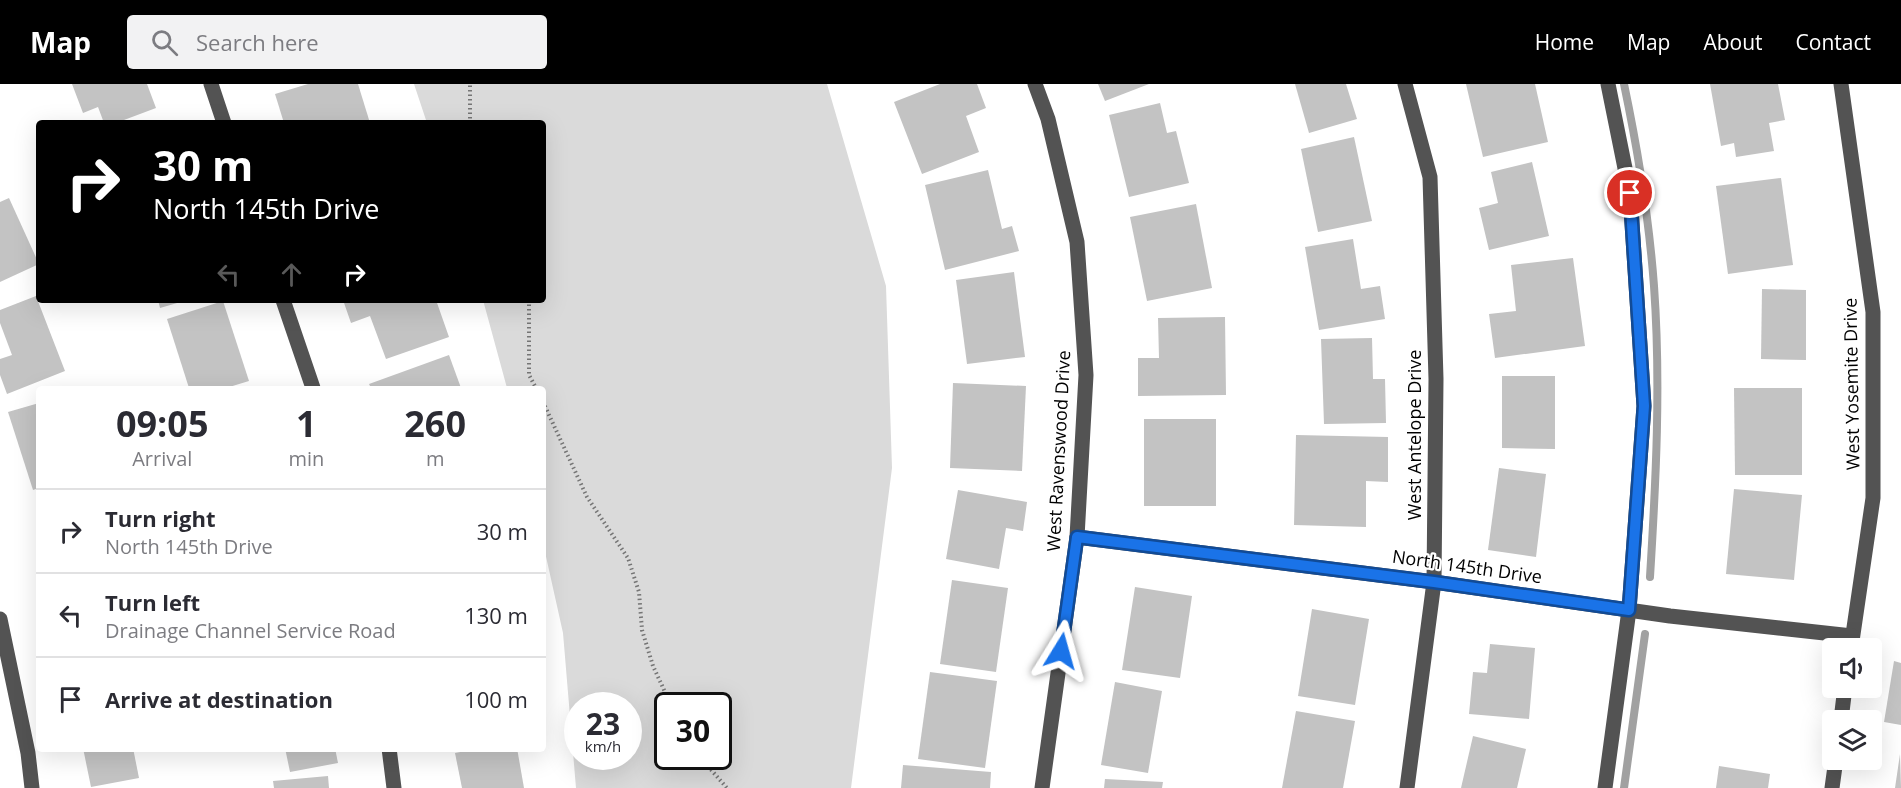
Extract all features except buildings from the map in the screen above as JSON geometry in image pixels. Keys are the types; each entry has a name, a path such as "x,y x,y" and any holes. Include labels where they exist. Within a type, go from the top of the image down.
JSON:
{"street":[{"path":"211,84 223,120"},
{"name":"West Ravenswood Drive","path":"1035,84 1048,119 1077,242 1086,375 1077,537 1042,788"},
{"name":"West Antelope Drive","path":"1405,84 1430,177 1436,379 1434,582 1407,788"},
{"path":"1605,788 1629,610 1644,406 1630,193 1608,84"},
{"name":"West Yosemite Drive","path":"1841,84 1873,312 1873,498 1853,638"},
{"path":"285,303 312,386"},
{"name":"North 145th Drive","path":"1077,537 1434,582 1824,638"},
{"path":"0,619 28,753 32,788"},
{"path":"390,752 394,788"},
{"path":"1832,788 1834,770"}],"path":[{"path":"470,84 470,120"},
{"path":"529,303 529,375 535,386"},
{"path":"546,408 587,497 628,558 639,592 642,630 652,666 665,692"},
{"path":"711,770 727,788"}],"shaded area":[{"path":"414,84 827,84 886,286 892,468 851,788 576,788 574,770 642,770 642,692 568,692 563,633 546,556 546,386 506,386 484,303 546,303 546,120 426,120"}],"waterway":[{"path":"1624,84 1646,210 1656,322 1657,432 1650,577"},
{"path":"1624,788 1645,634"}],"route":[{"path":"1061,651 1077,537 1434,582 1629,610 1644,406 1630,193"}]}
